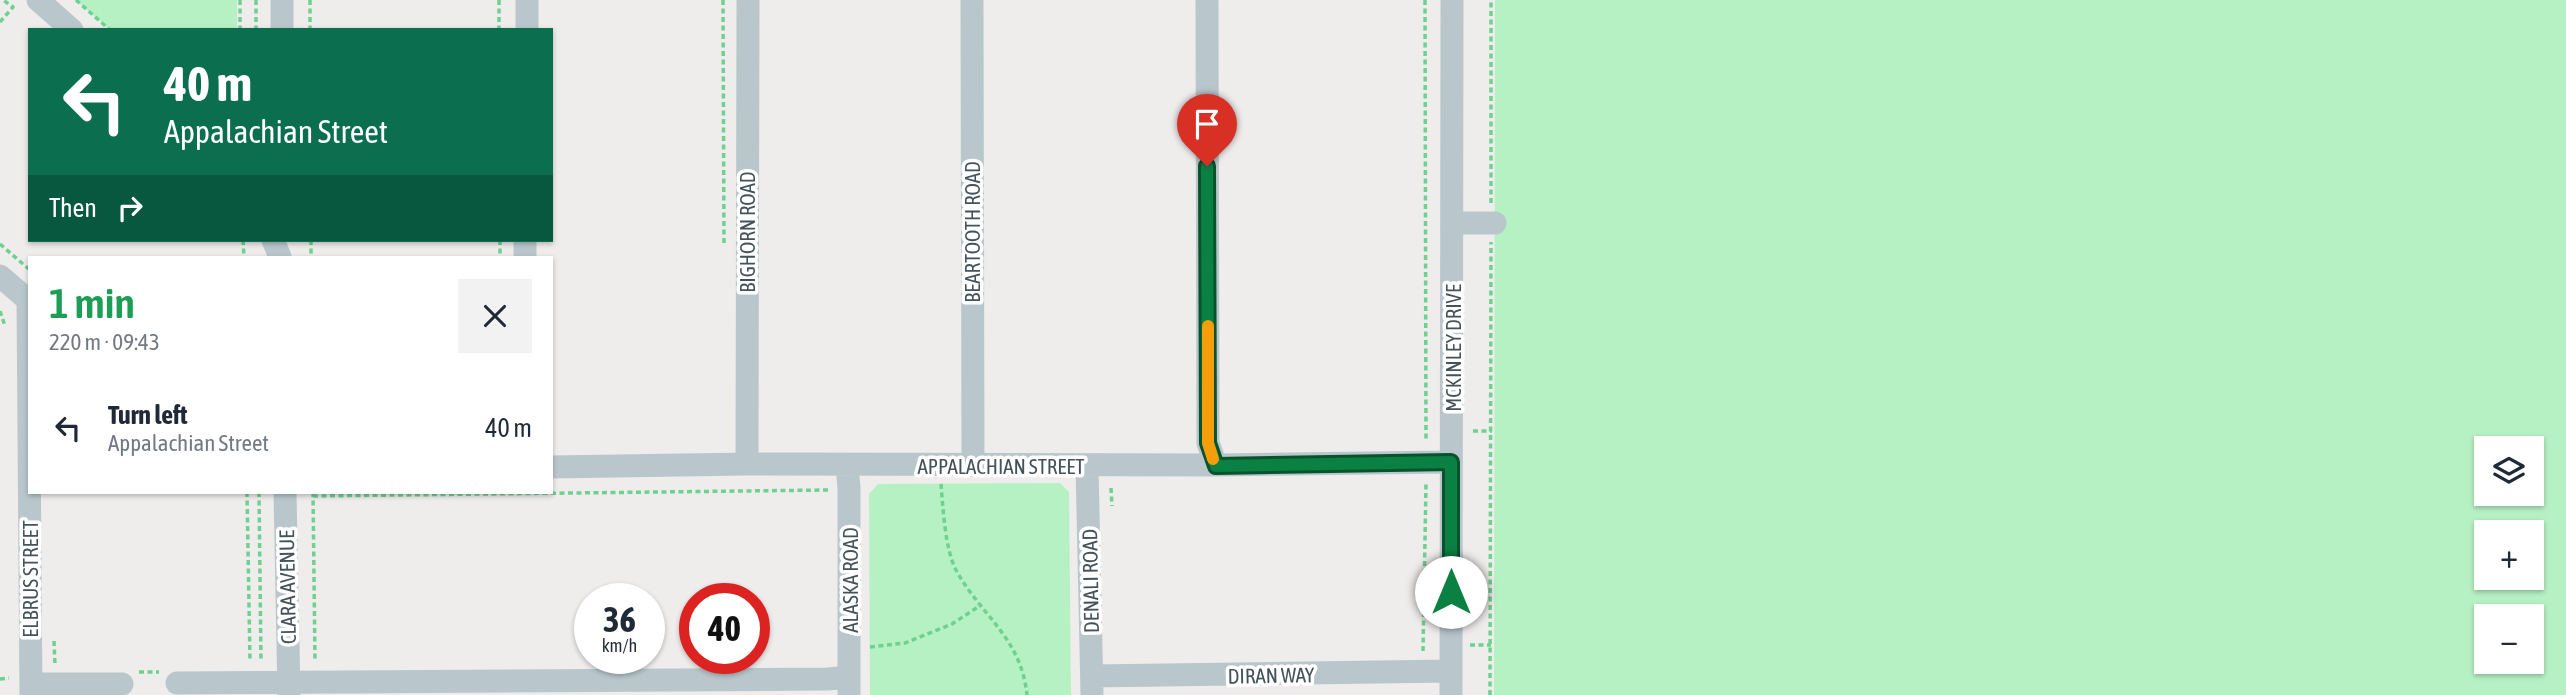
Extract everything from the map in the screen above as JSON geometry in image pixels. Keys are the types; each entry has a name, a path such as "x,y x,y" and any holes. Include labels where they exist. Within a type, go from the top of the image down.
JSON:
{"street":[{"path":"38,0 70,28"},
{"path":"282,0 282,28"},
{"path":"527,0 527,28"},
{"name":"BIGHORN ROAD","path":"747,464 748,0"},
{"name":"BEARTOOTH ROAD","path":"972,0 973,465"},
{"path":"1207,0 1208,443 1216,466"},
{"name":"MCKINLEY DRIVE","path":"1451,695 1452,0"},
{"path":"1452,223 1493,223"},
{"name":"ELBRUS STREET","path":"0,276 28,300 24,686"},
{"name":"APPALACHIAN STREET","path":"553,467 747,464 1216,466 1451,462"},
{"name":"ALASKA ROAD","path":"847,465 849,686"},
{"name":"DENALI ROAD","path":"1087,466 1092,686"},
{"name":"CLARA AVENUE","path":"285,494 289,689"},
{"name":"DIRAN WAY","path":"1092,686 1451,671"},
{"path":"177,683 255,683 289,689 316,684 828,679 849,686"},
{"path":"24,686 122,684"}],"path":[{"path":"0,22 13,7 3,0"},
{"path":"76,0 108,28"},
{"path":"240,0 240,28"},
{"path":"256,0 256,28"},
{"path":"310,0 310,28"},
{"path":"499,0 499,28"},
{"path":"723,0 724,251"},
{"path":"1424,673 1425,0"},
{"path":"1490,695 1493,223 1491,0"},
{"path":"0,244 28,268"},
{"path":"939,465 944,523 955,568 1007,637 1025,677 1027,695"},
{"path":"247,494 255,683"},
{"path":"255,683 259,494"},
{"path":"313,494 316,684"},
{"path":"850,649 905,643 952,624 981,605"},
{"path":"122,684 127,674 149,670 166,673 177,683"},
{"path":"0,678 24,686"}],"green space":[{"path":"76,0 237,0 237,28 108,28"},
{"path":"1495,0 2566,0 2566,695 1494,695"},
{"path":"1060,483 1069,492 1071,695 870,695 869,494 878,484"}],"slow traffic":[{"path":"1208,326 1208,443 1213,459"}],"route":[{"path":"1207,166 1208,443 1216,466 1451,462 1451,592"}]}
